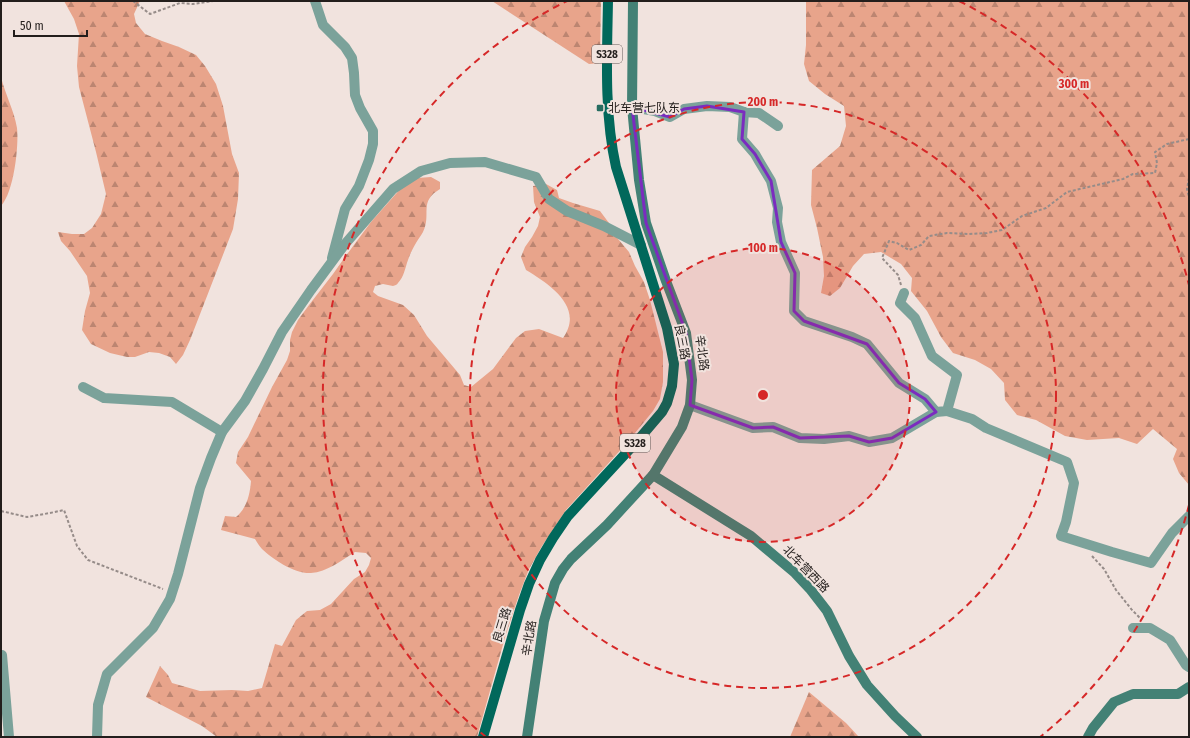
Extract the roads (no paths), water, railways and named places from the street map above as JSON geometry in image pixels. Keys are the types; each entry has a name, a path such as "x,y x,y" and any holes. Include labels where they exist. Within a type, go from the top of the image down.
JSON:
{"main road":[{"name":"良三路","path":"483,737 520,610 529,584 540,560 568,516 662,412 666,404 673,377 673,355 667,328 616,167 611,143 608,108 607,64 608,1"}],"street":[{"path":"315,1 323,25 345,46 352,58 355,94 360,108 373,131 373,144 368,160 359,186 345,209 331,262"},
{"name":"辛北路","path":"527,737 544,621 555,583 571,558 607,525 653,475 682,427 690,405 692,380 686,333 646,223 639,180 632,107 633,1"},
{"path":"632,107 655,111 670,117 684,109 707,106 730,107 744,112 759,113 778,126"},
{"path":"744,112 742,139 755,154 771,181 778,208 777,222 781,242 795,273 794,311 804,321 852,336 867,344 899,383 925,399 936,412"},
{"path":"97,737 98,705 107,674 153,628 170,599 178,574 200,488 222,432 245,401 264,369 282,332 310,290 345,244 393,189 421,171 450,163 485,162 536,177 549,199 567,211 604,226 641,244"},
{"path":"904,293 900,303 916,318 932,356 957,375 947,411"},
{"path":"83,387 104,398 172,402 222,432"},
{"path":"690,405 753,428 773,427 800,438 824,439 849,436 869,442 892,438 913,427 936,412 947,411 972,419 986,428 1067,462 1074,482 1066,522 1061,536 1151,562 1172,533 1189,516"},
{"name":"北车营西路","path":"653,475 751,536 794,573 810,589 827,611 849,656 867,685 895,716 917,737"},
{"path":"1133,628 1150,628 1170,640 1186,665 1189,667"},
{"path":"2,655 9,737"},
{"path":"1088,737 1093,728 1114,702 1133,694 1178,694 1189,687"}],"place":[{"name":"北车营七队东","path":"600,108"}]}
